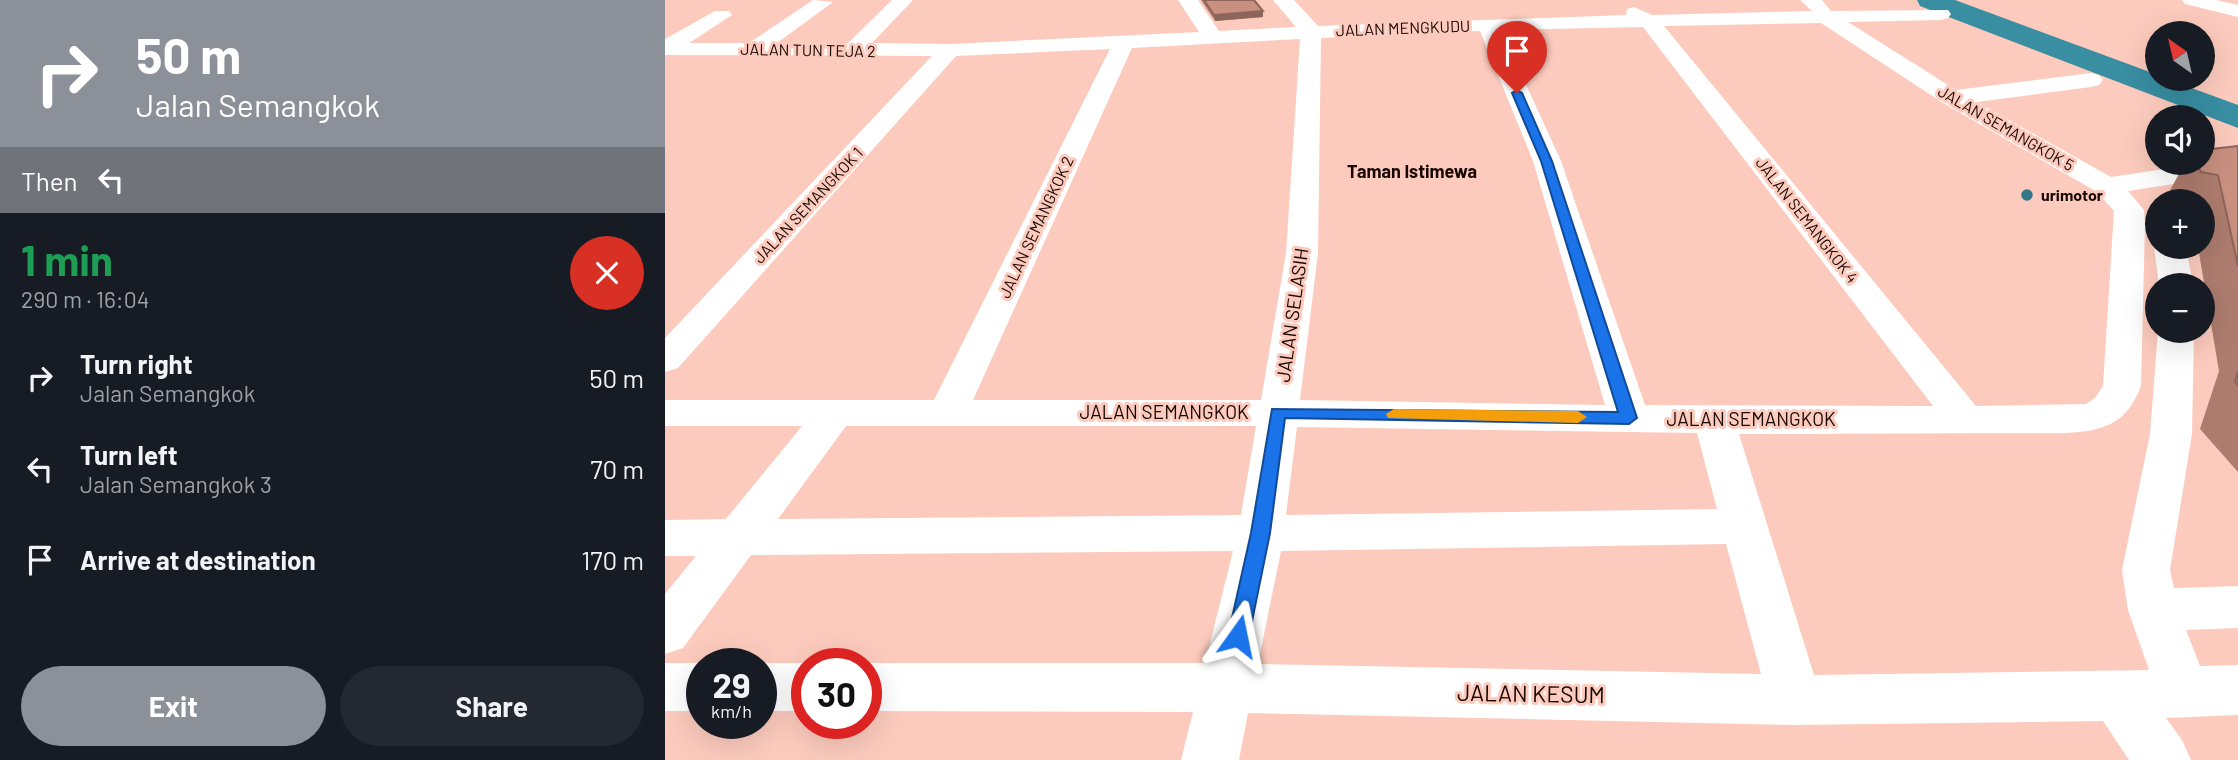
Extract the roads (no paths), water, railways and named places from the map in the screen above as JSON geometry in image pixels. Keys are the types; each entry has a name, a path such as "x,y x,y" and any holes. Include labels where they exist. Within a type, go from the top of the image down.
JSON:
{"street":[{"path":"854,49 903,0"},
{"path":"1188,0 1208,32 1271,9 1311,31"},
{"name":"JALAN SEMANGKOK 4","path":"1624,0 1632,12 1649,21 1965,420"},
{"path":"2192,0 2238,12"},
{"path":"754,49 823,2"},
{"path":"1455,4 1463,15 1476,25 1547,161 1629,418"},
{"name":"JALAN MENGKUDU","path":"950,50 1123,43 1208,32 1649,21 1817,8 1941,14"},
{"name":"JALAN SEMANGKOK 5","path":"1817,8 1952,98 2108,186 2129,210 2122,386 2118,400 2107,412 2084,419 2040,420"},
{"path":"665,49 722,15"},
{"name":"JALAN SELASIH","path":"1210,760 1261,533 1302,253 1311,31"},
{"name":"JALAN SEMANGKOK 2","path":"948,411 1123,43"},
{"name":"JALAN TUN TEJA 2","path":"665,49 950,50"},
{"name":"JALAN SEMANGKOK 1","path":"665,360 950,50"},
{"path":"1952,98 2091,80"},
{"path":"2108,186 2238,166"},
{"path":"2174,189 2238,181"},
{"path":"2175,343 2171,434 2146,570 2153,610 2183,691"},
{"name":"JALAN SEMANGKOK","path":"665,412 948,411 1714,420 2040,420"},
{"path":"665,632 835,413"},
{"path":"1714,420 1747,526 1795,700"},
{"path":"665,538 1747,526"},
{"path":"2153,610 2238,607"},
{"path":"665,687 686,687"},
{"name":"JALAN KESUM","path":"882,687 1227,688 1795,700 2158,695 2183,691 2238,690"},
{"path":"2117,695 2162,760"}],"waterway":[{"path":"1930,0 2238,117"}],"place":[{"name":"urimotor","path":"2027,195"}],"district":[{"name":"Taman Istimewa","path":"1412,172"}]}
